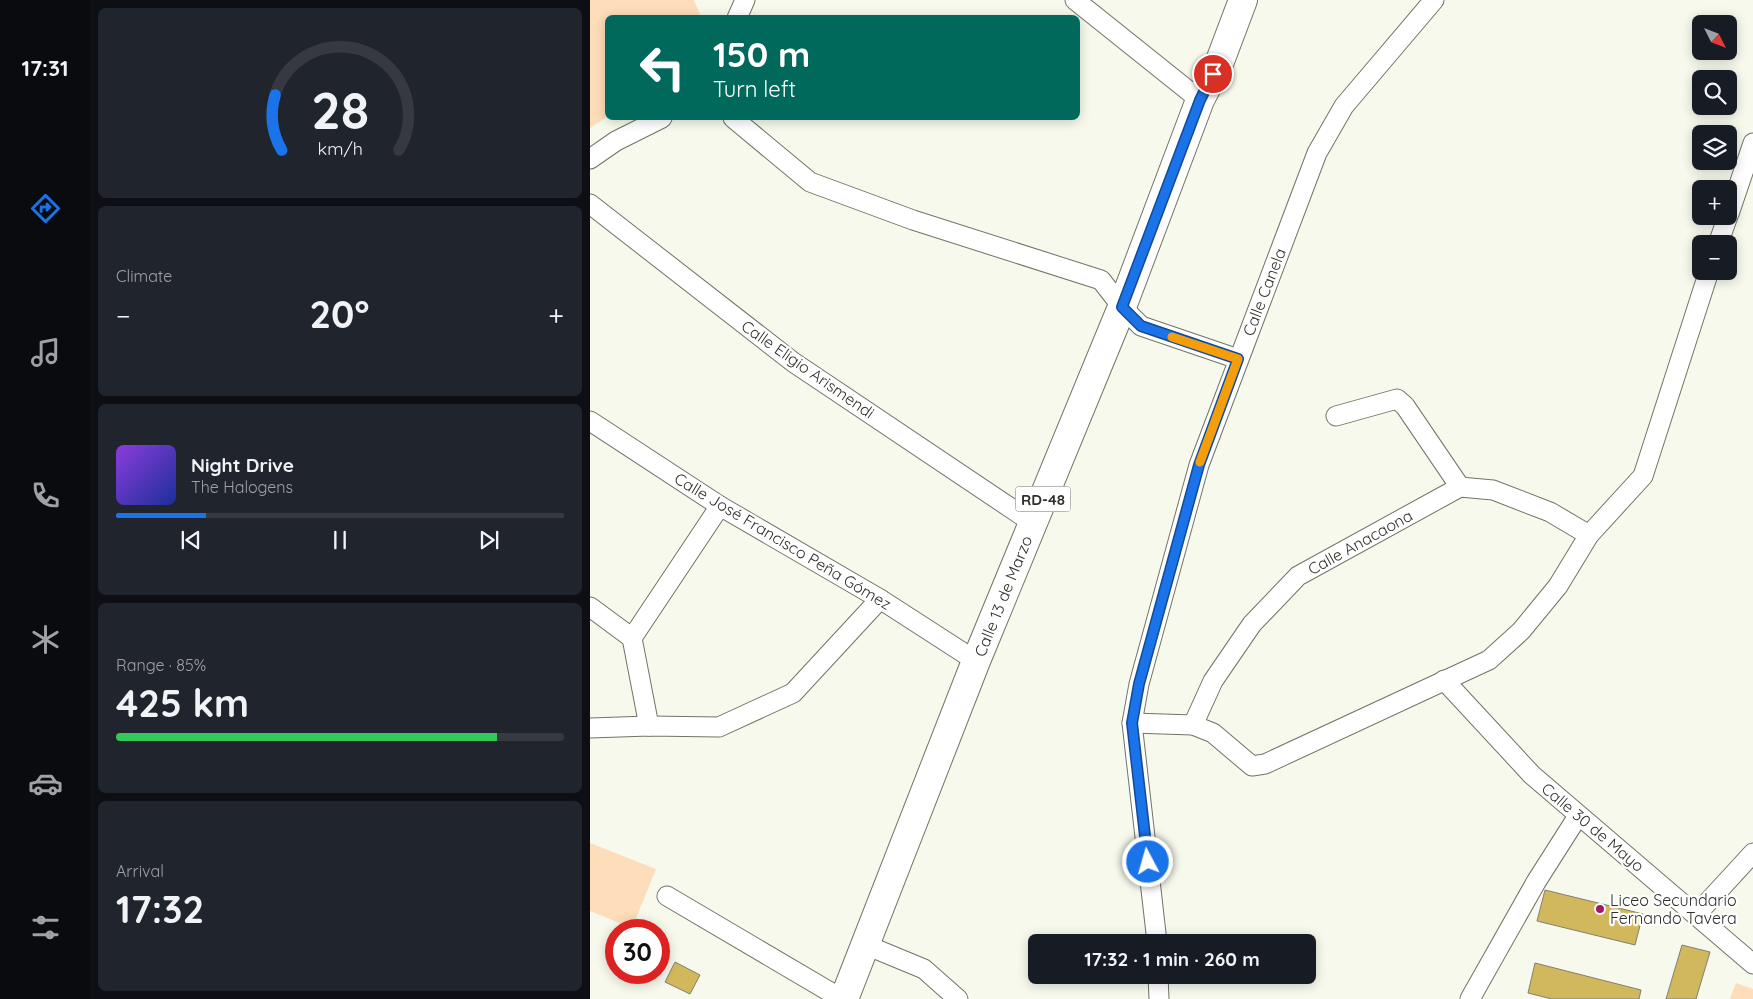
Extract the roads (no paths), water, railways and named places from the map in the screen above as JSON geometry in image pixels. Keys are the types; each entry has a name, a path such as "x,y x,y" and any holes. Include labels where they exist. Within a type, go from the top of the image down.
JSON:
{"main road":[{"name":"Calle 13 de Marzo","path":"843,999 866,945 976,661 1122,307 1200,100 1220,61 1244,0"}],"street":[{"path":"738,15 745,0"},
{"path":"1075,0 1200,100"},
{"name":"Calle Canela","path":"1156,934 1132,723 1139,684 1199,465 1316,152 1344,106 1434,0"},
{"path":"590,159 616,141 658,120"},
{"path":"735,120 810,182 913,220 1101,280 1122,307 1141,326 1238,359"},
{"path":"1737,189 1753,143"},
{"name":"Calle Eligio Arismendi","path":"590,204 793,362 1034,523"},
{"path":"1132,723 1193,725 1213,734 1252,766 1265,764 1489,660 1521,632 1558,586 1589,535 1643,476 1706,280"},
{"path":"1336,416 1397,399 1405,406 1460,487 1493,490 1550,512 1589,535"},
{"name":"Calle José Francisco Peña Gómez","path":"590,421 720,506 880,599 976,661"},
{"name":"Calle Anacaona","path":"1193,725 1213,681 1252,624 1298,576 1460,487"},
{"path":"632,638 720,506"},
{"path":"590,728 649,726 719,727 794,693 880,599"},
{"path":"590,607 632,638 649,726"},
{"name":"Calle 30 de Mayo","path":"1444,680 1532,775 1753,964"},
{"path":"1470,999 1536,882 1578,816"},
{"path":"1696,915 1753,852"},
{"path":"667,896 843,999"},
{"path":"866,945 924,968 958,999"},
{"path":"1158,984 1159,999"}],"place":[{"name":"Liceo Secundario Fernando Tavera","path":"1600,909"}]}
